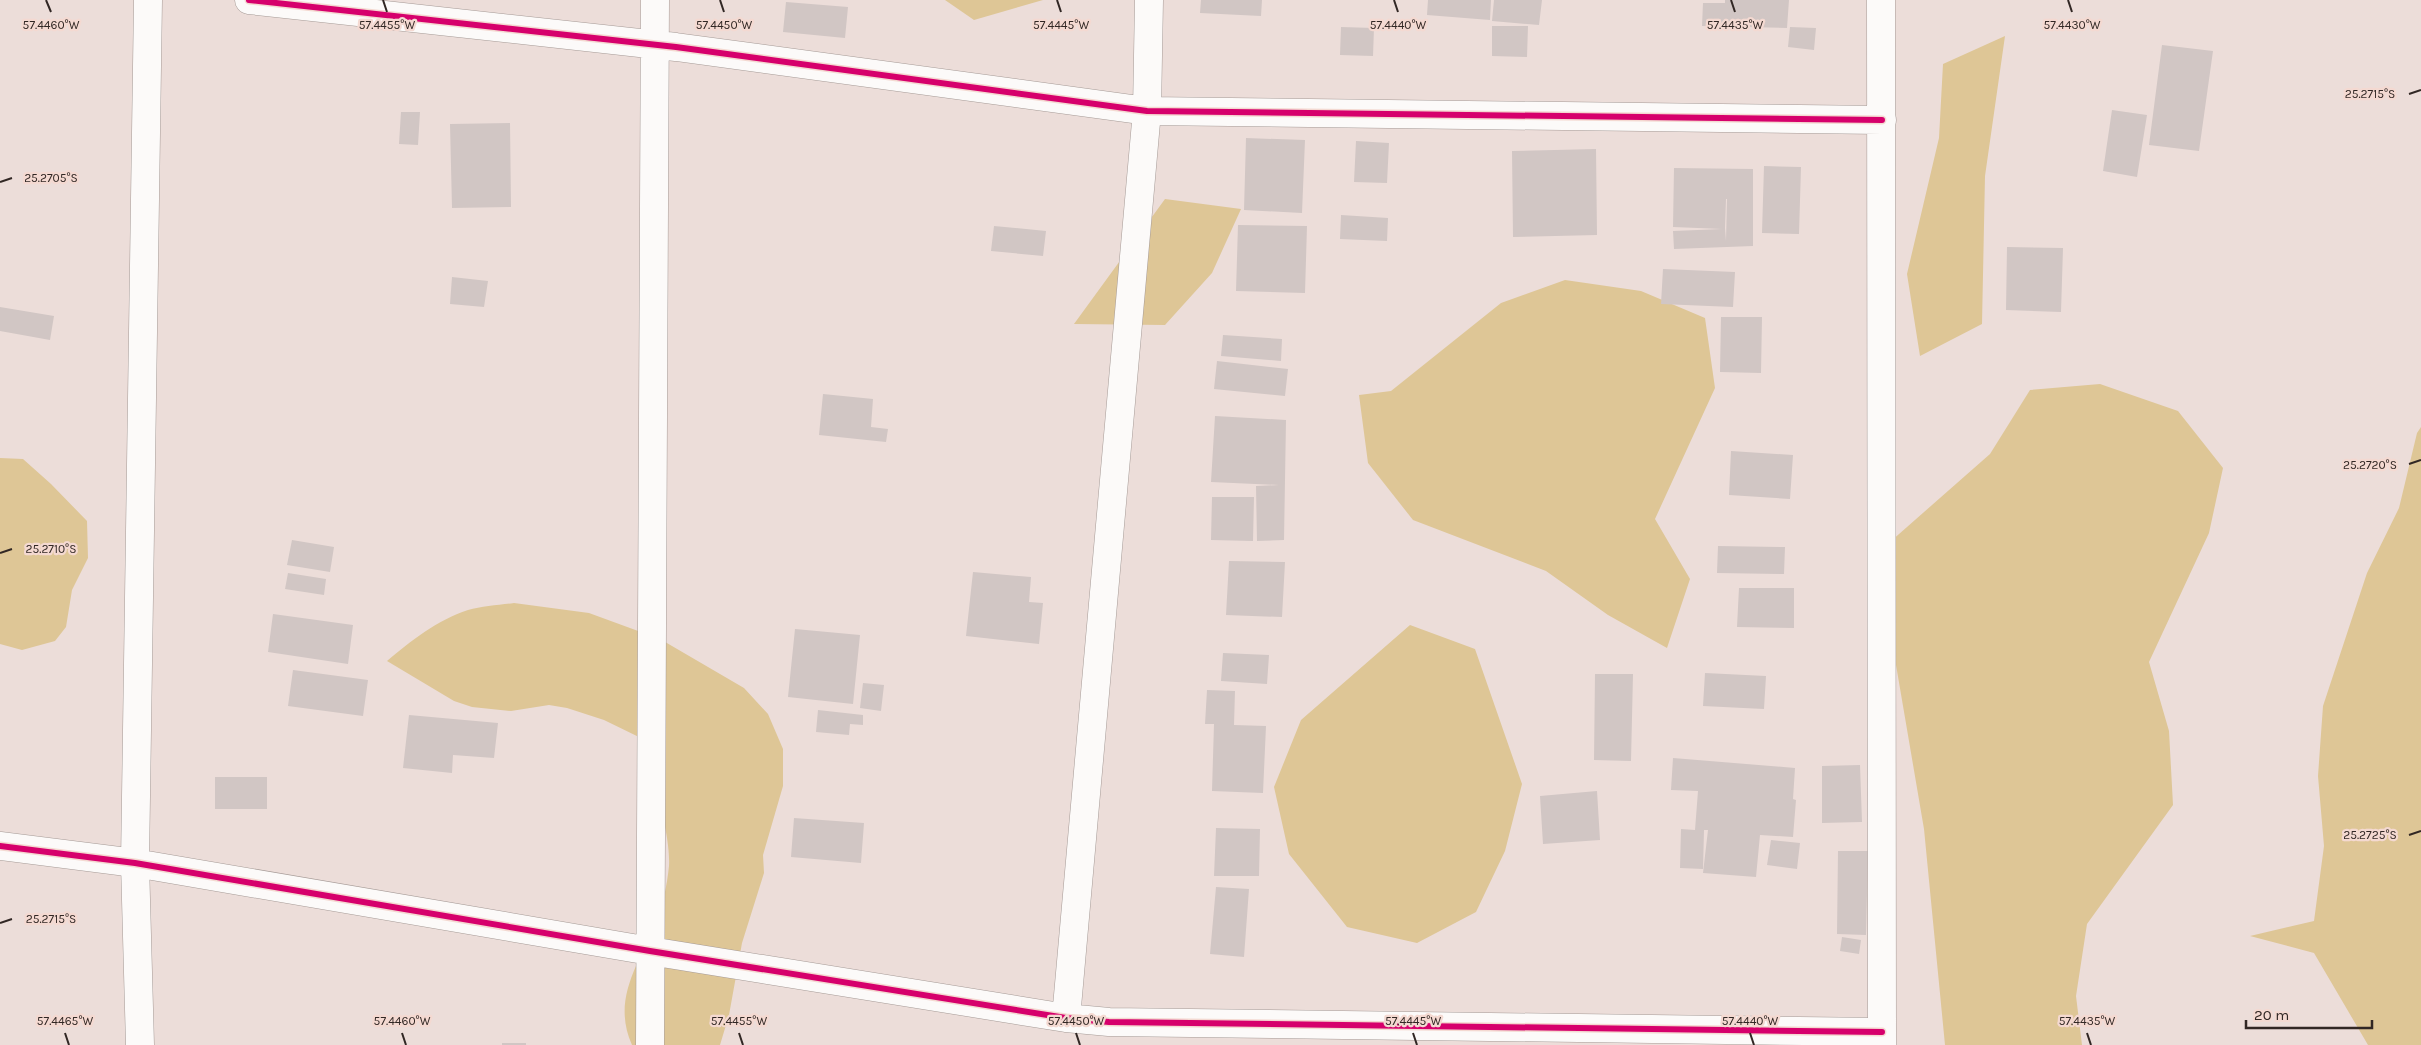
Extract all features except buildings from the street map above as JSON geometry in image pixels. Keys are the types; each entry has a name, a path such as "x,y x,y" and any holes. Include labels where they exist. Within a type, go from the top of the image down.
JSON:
{"street":[{"path":"140,1045 135,862 148,0"},
{"path":"250,0 654,45 1147,111 1882,120"},
{"path":"650,1045 655,0"},
{"path":"1066,1018 1147,111 1149,0"},
{"path":"0,846 135,862 650,951 1066,1018 1109,1034 1882,1038 1881,0"}],"shaded area":[{"path":"945,0 1043,0 974,20"},
{"path":"2005,36 1985,176 1982,324 1920,356 1907,274 1939,138 1943,64"},
{"path":"1165,199 1241,209 1212,273 1165,325 1074,324"},
{"path":"1565,280 1641,291 1705,318 1715,388 1655,519 1690,579 1667,648 1608,615 1546,571 1413,520 1368,463 1359,395 1391,391 1501,303"},
{"path":"2100,384 2178,411 2223,468 2209,533 2149,662 2169,731 2173,805 2087,924 2076,996 2082,1045 1945,1045 1924,829 1888,618 1882,549 1990,454 2030,390"},
{"path":"2421,427 2421,1045 2368,1045 2314,953 2250,936 2314,921 2324,846 2318,776 2323,706 2367,573 2399,508 2417,433"},
{"path":"0,458 23,459 51,484 87,521 88,558 72,590 66,627 55,641 22,650 0,644"},
{"path":"514,603 589,613 660,639 744,688 768,714 783,749 783,786 763,855 764,873 742,943 729,1015 720,1045 632,1045 626,1028 626,996 630,981 658,915 669,866 669,852 664,820 643,739 604,720 567,708 549,705 511,711 472,707 454,701 387,661 405,646 446,619 468,610"},
{"path":"1410,625 1475,649 1522,784 1505,851 1476,912 1417,943 1347,927 1289,854 1274,787 1301,720"}],"cycle path":[{"path":"249,0 676,47 1147,111 1882,120"},
{"path":"0,846 135,863 650,951 1066,1018 1109,1022 1882,1032"}]}
